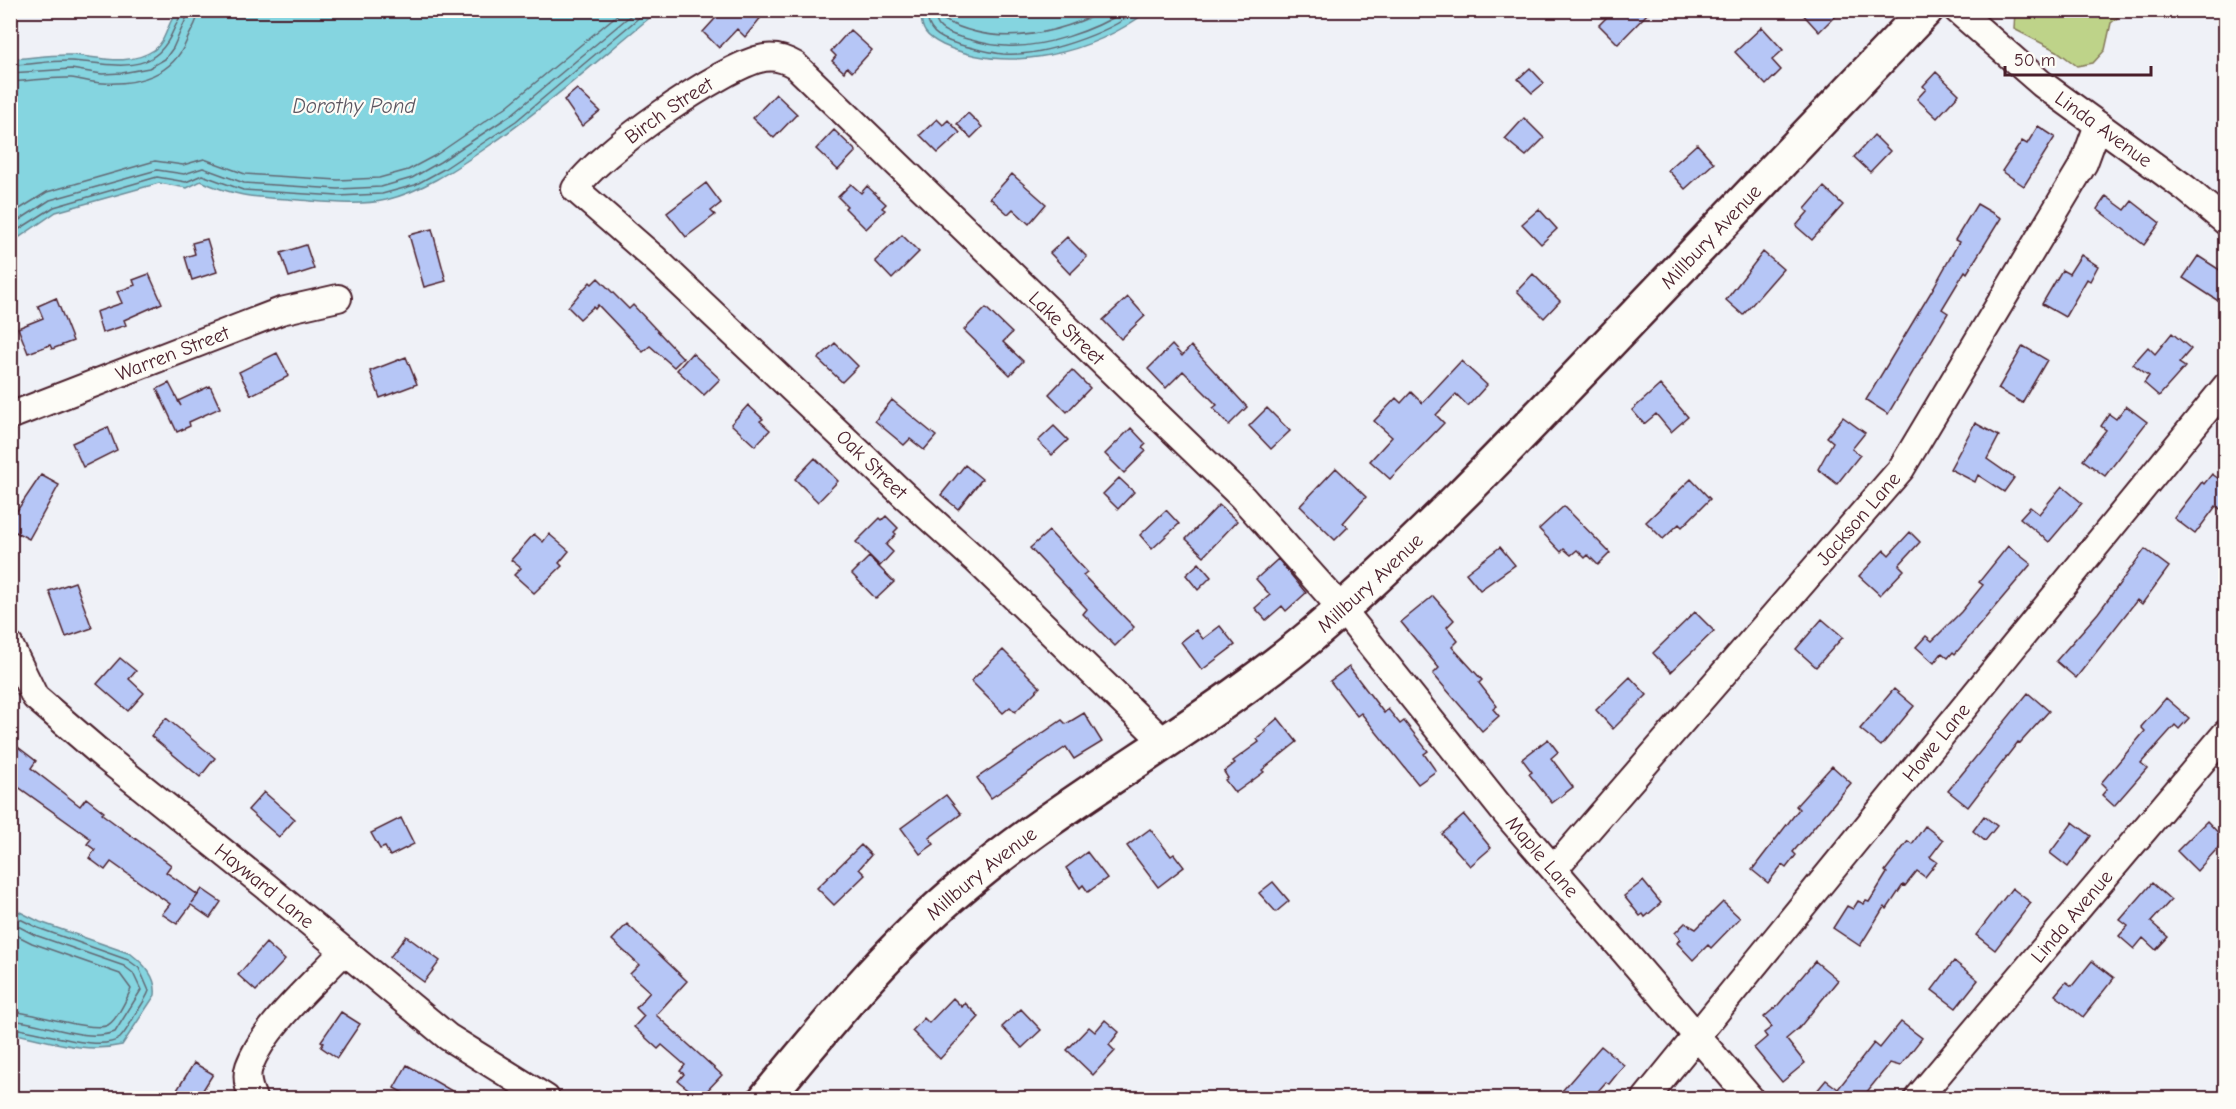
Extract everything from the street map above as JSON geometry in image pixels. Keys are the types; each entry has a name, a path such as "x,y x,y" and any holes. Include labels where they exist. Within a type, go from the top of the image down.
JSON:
{"main road":[{"name":"Millbury Avenue","path":"766,1098 903,941 961,887 1070,807 1166,744 1277,665 1342,609 1482,476 1926,10"}],"street":[{"name":"Linda Avenue","path":"1957,10 2042,84 2185,188 2226,222"},
{"name":"Lake Street","path":"779,58 806,75 1242,497 1342,609"},
{"name":"Birch Street","path":"575,189 583,175 647,125 697,90 752,61 779,58"},
{"name":"Jackson Lane","path":"1554,870 1901,469 2084,163 2098,125"},
{"name":"Oak Street","path":"575,189 653,256 904,495 975,559 1166,744"},
{"name":"Warren Street","path":"10,416 281,311 338,298"},
{"name":"Howe Lane","path":"1646,1098 2226,386"},
{"name":"Maple Lane","path":"1342,609 1493,799 1750,1098"},
{"name":"Hayward Lane","path":"10,646 35,697 106,758 267,886 343,952 448,1037 546,1098"},
{"name":"Linda Avenue","path":"1917,1098 2226,733"},
{"path":"253,1098 247,1080 249,1067 273,1026 343,952"}],"green space":[{"path":"2015,10 2126,11 2111,23 2105,50 2093,63 2077,66 2057,51 2014,29"}],"water":[{"name":"Dorothy Pond","path":"179,10 658,11 506,134 448,173 399,196 365,203 331,202 249,196 226,191 201,181 187,188 159,183 56,212 11,243 11,59 64,55 114,60 134,58 158,46 171,20"},
{"path":"922,10 1148,11 1126,26 1076,48 1050,55 995,58 969,54 933,39 923,28"},
{"path":"10,907 40,922 131,954 145,967 154,982 155,995 122,1045 80,1047 11,1033"}],"building":[{"path":"723,10 767,10 745,37 737,29 719,48 703,32"},
{"path":"1614,10 1651,10 1618,44 1599,25"},
{"path":"1799,10 1841,10 1819,32"},
{"path":"1762,27 1783,50 1772,60 1781,70 1766,85 1735,52"},
{"path":"850,30 872,50 852,72 847,67 844,72 832,61 836,56 831,51"},
{"path":"1530,68 1544,83 1532,93 1518,79"},
{"path":"1936,72 1959,94 1937,118 1917,99 1926,89 1923,86"},
{"path":"577,89 600,111 582,126 564,100"},
{"path":"776,94 797,114 774,138 753,118"},
{"path":"968,113 982,127 971,138 957,124"},
{"path":"1524,118 1544,138 1526,156 1505,139"},
{"path":"937,119 943,125 948,120 960,133 938,153 920,135"},
{"path":"2038,126 2055,137 2024,186 2002,171 2022,141 2027,144"},
{"path":"834,130 856,151 838,170 816,149"},
{"path":"1874,135 1890,151 1870,172 1854,157"},
{"path":"1697,144 1714,163 1685,189 1668,170"},
{"path":"1012,174 1046,204 1029,224 1013,209 1008,214 990,198"},
{"path":"706,183 721,203 711,211 715,215 686,237 667,213"},
{"path":"851,184 861,193 867,186 886,204 882,208 885,210 866,229 845,208 847,206 838,197"},
{"path":"1824,187 1843,205 1812,240 1796,226 1808,212 1805,209"},
{"path":"2106,196 2125,210 2132,201 2160,223 2144,245 2097,209"},
{"path":"1977,204 2001,218 1942,309 1948,313 1888,414 1866,400 1931,292 1959,242 1955,240"},
{"path":"1539,209 1557,229 1541,244 1522,224"},
{"path":"432,229 446,281 424,287 409,235"},
{"path":"902,235 919,252 892,279 875,261"},
{"path":"1067,237 1087,257 1070,274 1050,253"},
{"path":"207,239 217,272 192,280 185,257 195,254 192,243"},
{"path":"306,245 314,269 289,277 281,253"},
{"path":"1763,252 1783,269 1743,315 1726,300"},
{"path":"2081,255 2098,266 2090,281 2087,279 2065,317 2042,304 2062,270 2069,274"},
{"path":"2198,256 2226,274 2226,306 2183,278"},
{"path":"149,274 162,303 124,320 126,325 102,333 96,312 122,303 117,292 135,285 133,280"},
{"path":"1533,274 1560,301 1544,318 1517,291"},
{"path":"598,278 629,309 633,305 683,358 674,367 650,346 643,352 598,305 580,319 568,307 590,282 592,284"},
{"path":"1128,297 1145,316 1121,339 1103,320"},
{"path":"56,298 73,341 52,349 50,345 28,353 18,328 43,318 38,306"},
{"path":"986,308 1012,333 1003,342 1023,361 1010,375 964,330"},
{"path":"2172,333 2191,349 2179,363 2185,367 2159,396 2144,383 2149,376 2133,364 2148,347 2155,354"},
{"path":"835,343 858,366 842,382 818,359"},
{"path":"1172,345 1182,356 1191,346 1247,407 1229,425 1213,408 1217,405 1183,371 1166,388 1148,369"},
{"path":"2023,346 2047,360 2022,403 1998,389"},
{"path":"277,353 289,376 251,395 239,372"},
{"path":"692,353 720,379 704,395 677,370"},
{"path":"406,357 417,384 380,398 370,371"},
{"path":"1461,361 1487,385 1468,406 1456,394 1436,415 1444,423 1390,479 1370,461 1392,437 1374,421 1396,398 1401,403 1411,392 1422,403"},
{"path":"1072,370 1090,388 1067,412 1049,394"},
{"path":"169,383 178,401 210,386 220,408 189,422 190,426 177,432 157,389"},
{"path":"1660,385 1688,417 1671,432 1656,414 1644,424 1632,410"},
{"path":"892,400 936,436 924,450 910,439 904,445 875,421"},
{"path":"748,405 763,419 760,421 770,430 755,446 731,424"},
{"path":"2126,406 2147,422 2105,476 2083,460 2106,430 2101,426 2109,414 2116,419"},
{"path":"1267,408 1290,431 1271,449 1249,426"},
{"path":"1843,417 1865,433 1852,449 1860,455 1837,484 1818,469 1833,442 1827,437"},
{"path":"1975,423 1999,436 1987,459 2014,478 2004,492 1978,475 1975,482 1950,469"},
{"path":"1054,426 1068,440 1052,455 1038,441"},
{"path":"108,427 117,450 83,467 72,443"},
{"path":"1131,428 1146,444 1142,448 1146,451 1124,473 1105,454"},
{"path":"815,458 838,481 818,502 795,479"},
{"path":"965,465 982,479 958,509 941,495"},
{"path":"1336,468 1366,497 1343,523 1348,527 1335,540 1300,506"},
{"path":"2212,474 2226,484 2226,513 2216,506 2195,534 2174,518 2202,482 2204,484"},
{"path":"41,475 59,485 29,539 10,529 10,521"},
{"path":"1119,478 1134,492 1118,509 1103,494"},
{"path":"1691,479 1710,499 1682,527 1679,524 1663,539 1646,522"},
{"path":"2062,486 2082,503 2049,542 2020,518 2030,507 2039,514"},
{"path":"1219,505 1237,521 1204,556 1186,539"},
{"path":"1564,506 1610,553 1598,565 1588,555 1585,558 1577,550 1571,555 1564,549 1561,552 1539,529"},
{"path":"1166,510 1179,524 1152,549 1140,535"},
{"path":"886,516 898,528 894,532 896,534 886,545 893,552 880,566 856,542 880,518 882,520"},
{"path":"1049,531 1087,572 1083,575 1134,627 1115,646 1083,614 1087,609 1030,548"},
{"path":"1910,532 1920,542 1899,565 1904,570 1880,595 1859,576 1884,550 1889,555"},
{"path":"534,534 543,542 549,534 569,551 559,563 562,566 534,593 514,575 521,568 511,560"},
{"path":"2008,546 2031,564 1955,654 1953,652 1948,658 1942,653 1934,663 1916,647 1926,636 1932,641 1961,612 1983,585 1979,582"},
{"path":"1500,547 1515,565 1480,590 1466,573"},
{"path":"2145,549 2169,567 2142,604 2137,600 2076,678 2056,661 2098,613"},
{"path":"869,557 894,582 876,599 852,574"},
{"path":"1278,559 1306,593 1286,611 1282,606 1266,620 1255,608 1270,595 1256,579"},
{"path":"1199,563 1211,577 1198,590 1186,575"},
{"path":"75,582 92,628 66,637 49,591"},
{"path":"1433,596 1454,620 1447,627 1458,641 1452,647 1482,680 1479,683 1497,706 1493,709 1499,716 1482,731 1433,674 1439,668 1401,622"},
{"path":"1695,612 1714,631 1671,672 1653,653"},
{"path":"1822,619 1843,637 1816,667 1796,649"},
{"path":"1220,626 1235,645 1202,670 1181,642 1196,630 1203,639"},
{"path":"1003,650 1040,687 1015,712 1010,707 1003,713 971,681"},
{"path":"120,658 136,671 129,679 144,693 128,711 97,684"},
{"path":"1349,667 1384,713 1388,709 1400,724 1404,721 1428,751 1424,754 1436,771 1418,784 1361,713 1357,716 1330,681"},
{"path":"1630,677 1647,695 1613,729 1596,710"},
{"path":"1894,689 1914,706 1881,746 1860,729"},
{"path":"2028,693 2049,711 2020,743 2018,742 1968,807 1948,791"},
{"path":"2166,698 2189,718 2179,729 2175,725 2141,763 2147,768 2114,806 2102,795 2107,789 2101,783 2145,731 2141,727"},
{"path":"1084,713 1102,742 1074,759 1066,747 991,798 977,778 1062,720 1066,724"},
{"path":"166,718 215,758 200,777 151,736"},
{"path":"1278,718 1297,742 1262,770 1264,772 1235,793 1225,780 1228,778 1224,772 1235,763 1233,761 1259,742 1257,739 1266,732 1264,730"},
{"path":"1548,739 1558,752 1551,758 1573,787 1552,803 1529,774 1532,772 1522,759"},
{"path":"10,741 36,761 31,768 80,806 86,798 104,812 102,814 171,865 166,872 198,895 202,889 221,902 210,918 191,905 177,924 162,914 170,904 111,862 105,870 89,858 95,850 87,844 91,839 10,781"},
{"path":"1832,766 1851,783 1793,852 1796,855 1786,868 1782,865 1768,883 1752,870 1799,809 1796,806"},
{"path":"264,792 295,819 279,837 248,810"},
{"path":"946,795 961,814 929,838 934,844 920,854 901,828"},
{"path":"1464,815 1491,848 1470,866 1442,834"},
{"path":"1984,816 1997,826 1985,841 1973,831"},
{"path":"401,818 414,844 390,856 385,847 380,849 371,833"},
{"path":"2207,821 2225,840 2197,871 2177,851"},
{"path":"2073,822 2091,836 2068,867 2050,853"},
{"path":"1925,826 1943,840 1930,857 1937,862 1925,877 1917,871 1905,886 1903,885 1887,909 1884,907 1860,946 1833,928 1847,906 1853,909 1858,901 1864,904 1866,901 1869,902 1887,873 1885,871 1908,841 1912,844"},
{"path":"1150,829 1171,856 1174,854 1184,867 1158,887 1127,846"},
{"path":"861,845 871,855 859,869 865,875 834,905 817,888"},
{"path":"1087,852 1107,878 1088,892 1083,885 1080,888 1066,868"},
{"path":"1643,881 1661,903 1645,917 1643,914 1640,916 1624,896"},
{"path":"1273,882 1289,901 1276,912 1259,893"},
{"path":"2152,883 2171,900 2151,922 2168,937 2156,950 2143,938 2134,949 2119,936 2128,926 2120,920"},
{"path":"2012,888 2031,903 1995,950 1976,935"},
{"path":"1723,902 1740,918 1711,948 1708,945 1693,960 1677,943 1680,939 1675,933 1685,923 1696,929"},
{"path":"627,924 687,981 656,1015 722,1075 700,1098 678,1081 684,1074 680,1071 685,1065 662,1045 658,1049 634,1027 644,1016 636,1008 650,992 630,974 639,965 612,940"},
{"path":"406,936 440,961 424,982 390,957"},
{"path":"266,943 285,960 256,991 238,975"},
{"path":"1815,961 1838,980 1799,1028 1786,1039 1805,1063 1782,1082 1754,1048 1767,1037 1764,1033 1772,1027 1764,1017 1778,1005"},
{"path":"1954,961 1978,980 1956,1008 1932,990"},
{"path":"2092,961 2114,978 2083,1017 2055,995 2066,982 2072,986"},
{"path":"953,998 962,1007 965,1003 979,1017 940,1059 912,1031 924,1018 929,1023"},
{"path":"1021,1009 1041,1030 1022,1048 1002,1027"},
{"path":"341,1012 360,1024 337,1058 321,1047 324,1043 321,1041"},
{"path":"1105,1020 1119,1032 1109,1045 1115,1051 1093,1075 1067,1050 1089,1027 1095,1032"},
{"path":"1901,1022 1922,1038 1900,1066 1890,1063 1862,1098 1811,1098 1826,1080 1838,1089 1874,1043 1880,1048"},
{"path":"1601,1046 1624,1065 1609,1084 1606,1082 1592,1098 1556,1098"},
{"path":"194,1063 213,1074 198,1098 172,1098"},
{"path":"407,1065 464,1098 412,1098 394,1088"}]}
